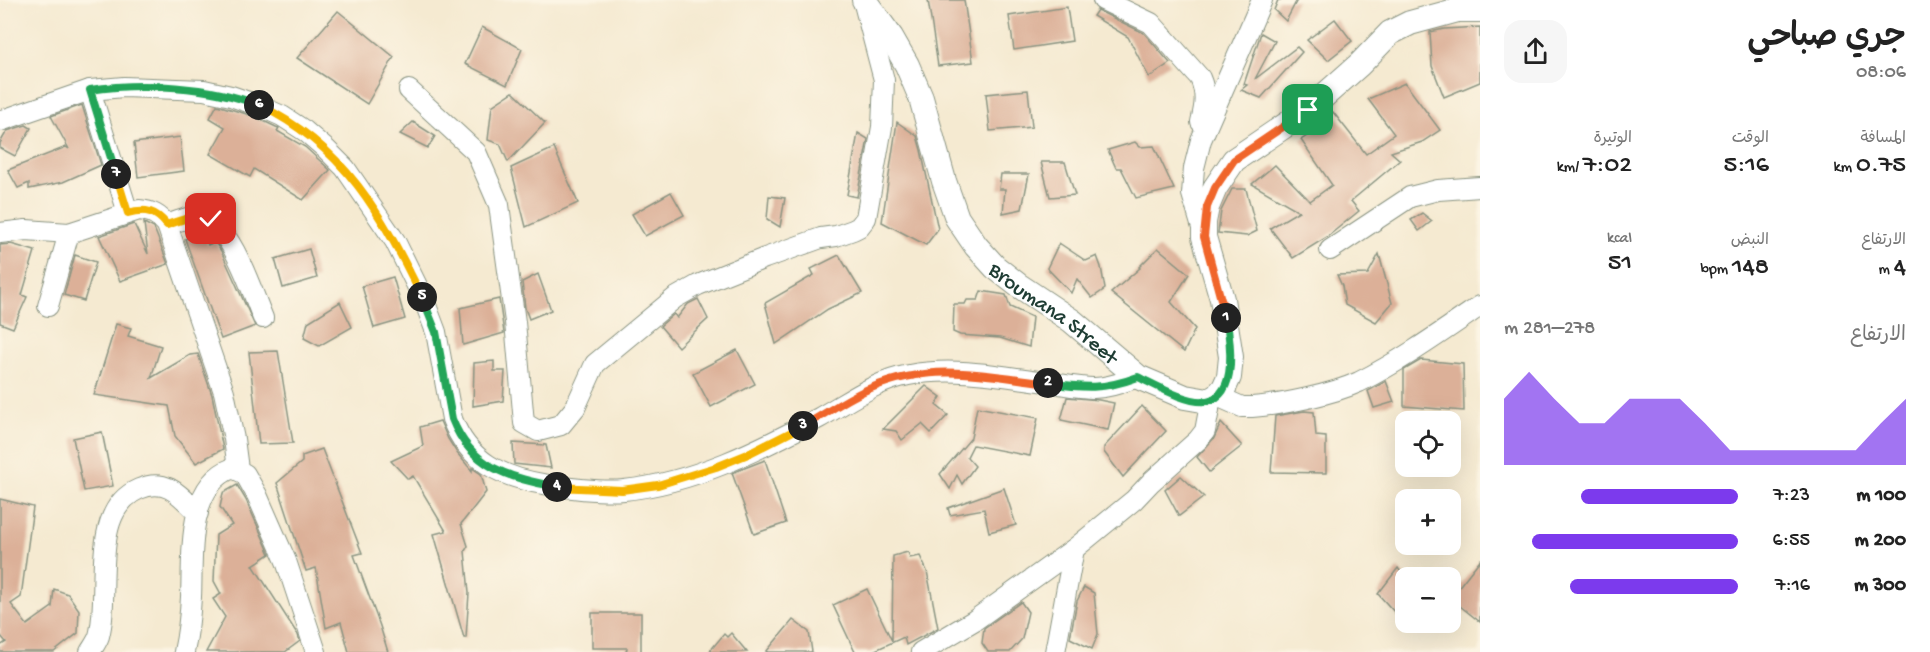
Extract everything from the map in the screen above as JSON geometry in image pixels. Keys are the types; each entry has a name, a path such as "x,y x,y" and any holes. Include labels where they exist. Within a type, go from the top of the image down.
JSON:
{"street":[{"path":"409,90 476,152 499,205 515,322 524,423 538,431 561,425 575,408 595,364 675,298 698,285 765,258 821,238 853,230 866,218 882,127 884,80 864,0"},
{"name":"Broumana Street","path":"864,0 907,65 921,98 957,218 995,267 1072,321 1138,377 1185,397 1212,399"},
{"path":"1103,0 1151,23 1200,78 1205,89 1205,106 1198,131 1186,159 1184,178 1185,187 1192,194"},
{"path":"921,652 975,620 1074,549 1134,500 1205,431 1212,399 1229,377 1231,357 1222,299 1192,194 1194,168 1201,140 1262,0"},
{"path":"1204,237 1207,207 1215,188 1234,160 1308,110 1360,64 1390,33 1410,23 1461,7"},
{"path":"0,121 90,90 124,87 204,90 231,96 282,116 305,131 326,149 356,183 395,241 424,300 436,332 452,419 471,452 490,467 529,482 563,488 622,490 658,485 716,467 748,454 819,418 869,388 909,375 962,372 1093,388 1120,384 1138,377"},
{"path":"90,90 128,213"},
{"path":"1330,250 1410,197 1438,190 1480,187"},
{"path":"0,233 26,230 69,233 139,210 150,211 160,217 167,225 224,392 238,469"},
{"path":"167,225 190,217 211,219 230,242 263,318"},
{"path":"48,306 69,233"},
{"path":"1212,399 1242,407 1252,407 1338,390 1369,376 1480,306"},
{"path":"184,652 189,621 192,559 198,513 208,485 224,471 233,468 245,474 278,540 316,652"},
{"path":"90,652 99,638 103,572 111,517 120,502 136,490 150,485 166,486 198,513"},
{"path":"1055,652 1074,549"}],"building":[{"path":"928,0 964,0 973,62 938,66"},
{"path":"1278,0 1297,0 1286,21 1274,10"},
{"path":"1067,7 1072,41 1014,50 1009,16"},
{"path":"1097,10 1144,33 1170,63 1149,77 1128,37 1093,16"},
{"path":"338,11 394,57 367,104 297,58"},
{"path":"1335,19 1352,41 1328,60 1307,40"},
{"path":"482,27 522,49 507,85 465,64"},
{"path":"1480,27 1480,82 1444,97 1432,66 1430,32"},
{"path":"1261,33 1275,41 1255,79 1297,47 1302,52 1261,98 1241,90 1247,85 1244,84"},
{"path":"1405,83 1440,130 1422,142 1391,152 1400,160 1351,201 1359,211 1327,237 1293,258 1270,228 1299,211 1252,184 1275,165 1310,201 1332,185 1301,140 1316,130 1317,122 1333,112 1366,154 1394,134 1368,99"},
{"path":"1028,90 1032,127 990,131 986,94"},
{"path":"513,92 545,123 508,162 500,144 488,140 492,106"},
{"path":"82,105 101,165 63,182 29,189 29,183 18,188 8,170 66,147 69,149 51,116"},
{"path":"217,105 253,116 279,128 277,131 305,147 330,170 303,200 254,169 250,177 210,154 225,127 210,118"},
{"path":"413,122 435,136 428,148 400,134"},
{"path":"897,122 917,136 921,150 938,229 926,245 882,222"},
{"path":"26,125 31,128 15,156 0,148 0,143 7,131"},
{"path":"858,133 868,139 857,197 847,195"},
{"path":"180,137 184,171 138,177 134,143"},
{"path":"1135,142 1140,147 1154,146 1174,189 1136,198 1121,168 1116,168 1108,150"},
{"path":"554,148 578,203 526,227 511,168"},
{"path":"1041,162 1065,162 1075,195 1050,197"},
{"path":"1001,174 1029,174 1022,209 1003,213 1005,189 999,189"},
{"path":"1232,189 1246,189 1257,231 1247,236 1218,233 1221,211"},
{"path":"671,192 684,215 645,236 632,214"},
{"path":"769,196 785,198 780,227 767,219"},
{"path":"1422,213 1432,221 1419,231 1411,220"},
{"path":"144,223 154,228 168,264 120,281 99,236 134,224 148,254"},
{"path":"204,231 208,245 215,242 221,251 255,326 221,339 185,239"},
{"path":"1059,243 1086,261 1097,256 1105,289 1092,298 1077,279 1071,293 1047,268"},
{"path":"11,244 35,251 22,295 27,297 13,328 0,323 0,245"},
{"path":"1158,248 1189,274 1171,302 1195,329 1184,352 1111,293 1140,268"},
{"path":"309,249 317,278 283,288 275,259"},
{"path":"1379,254 1392,303 1376,322 1345,305 1342,286 1337,275 1368,274"},
{"path":"75,255 96,262 84,301 64,295"},
{"path":"839,255 862,293 828,309 776,344 765,303 814,275 811,269"},
{"path":"538,274 551,310 529,319 525,308 522,282"},
{"path":"393,277 405,319 374,328 362,286"},
{"path":"981,291 1006,295 1010,307 1032,317 1029,347 1000,338 960,335 953,332 954,304 965,304 967,300 978,300"},
{"path":"499,299 504,333 463,345 460,308"},
{"path":"698,299 708,319 678,347 660,326 674,314 677,318 688,304"},
{"path":"340,302 352,327 319,346 304,338 308,322"},
{"path":"116,324 131,328 128,336 161,346 151,378 190,355 198,354 212,395 223,449 196,463 175,436 169,406 94,395"},
{"path":"737,350 755,384 711,407 693,373"},
{"path":"278,351 293,443 259,444 249,352"},
{"path":"1421,360 1463,364 1464,411 1404,406 1404,370"},
{"path":"494,361 494,371 505,371 503,401 473,406 474,363"},
{"path":"1386,381 1394,402 1374,408 1368,391"},
{"path":"926,386 941,397 936,405 948,415 931,433 922,424 902,440 896,431 883,429"},
{"path":"1067,397 1114,403 1108,430 1061,420"},
{"path":"1142,406 1166,431 1123,477 1104,452 1104,447"},
{"path":"977,407 1038,418 1030,456 973,445 967,457 975,466 962,484 957,475 950,489 940,474 971,438"},
{"path":"1304,411 1314,412 1316,436 1326,437 1326,473 1271,472 1275,416"},
{"path":"440,421 457,453 472,471 472,468 481,474 486,492 461,524 468,546 465,551 469,593 466,638 464,638 434,534 446,531 413,476 408,479 391,461 423,446 420,427"},
{"path":"1221,423 1242,446 1209,472 1197,457 1214,438"},
{"path":"102,432 113,486 84,491 73,438"},
{"path":"513,443 546,445 551,468 514,464"},
{"path":"322,449 362,553 354,555 388,652 349,652 341,622 326,628 316,568 306,571 277,483 302,462 302,456"},
{"path":"765,460 786,523 754,534 732,473"},
{"path":"1181,476 1204,497 1179,516 1165,490"},
{"path":"237,485 270,554 253,565 300,641 285,652 206,652 225,617 213,599 221,594 214,581 216,535 232,525 220,507 223,493"},
{"path":"1004,488 1016,525 989,532 984,509 950,515 948,508"},
{"path":"0,499 33,507 21,597 11,604 27,625 52,607 54,589 68,594 79,610 78,633 54,652 0,652 0,646 6,642 0,635"},
{"path":"908,552 910,558 920,556 927,571 938,628 906,645 904,637 871,652 855,652 833,605 867,589 892,641 893,556"},
{"path":"1480,560 1480,622 1461,607 1461,584"},
{"path":"1395,572 1395,613 1378,594"},
{"path":"1084,587 1094,593 1098,634 1092,649 1070,638 1077,601"},
{"path":"1021,602 1028,612 1022,639 1010,652 988,652 982,643 984,628"},
{"path":"592,613 641,613 641,652 626,652 627,648 592,648"},
{"path":"793,620 809,632 812,652 766,652"},
{"path":"731,633 747,652 709,652 724,634 727,637"}],"route":[{"path":"211,219 190,217 167,225 150,211 139,210 128,213 90,90 124,87 204,90 257,105 282,116 305,131 345,168 395,241 424,300 436,332 452,419 471,452 490,467 529,482 563,488 622,490 658,485 716,467 748,454 819,418 869,388 909,375 962,372 1093,388 1120,384 1138,377 1185,397 1208,401 1224,388 1229,377 1231,357 1222,299 1204,237 1207,207 1215,188 1234,160 1308,110"}]}
